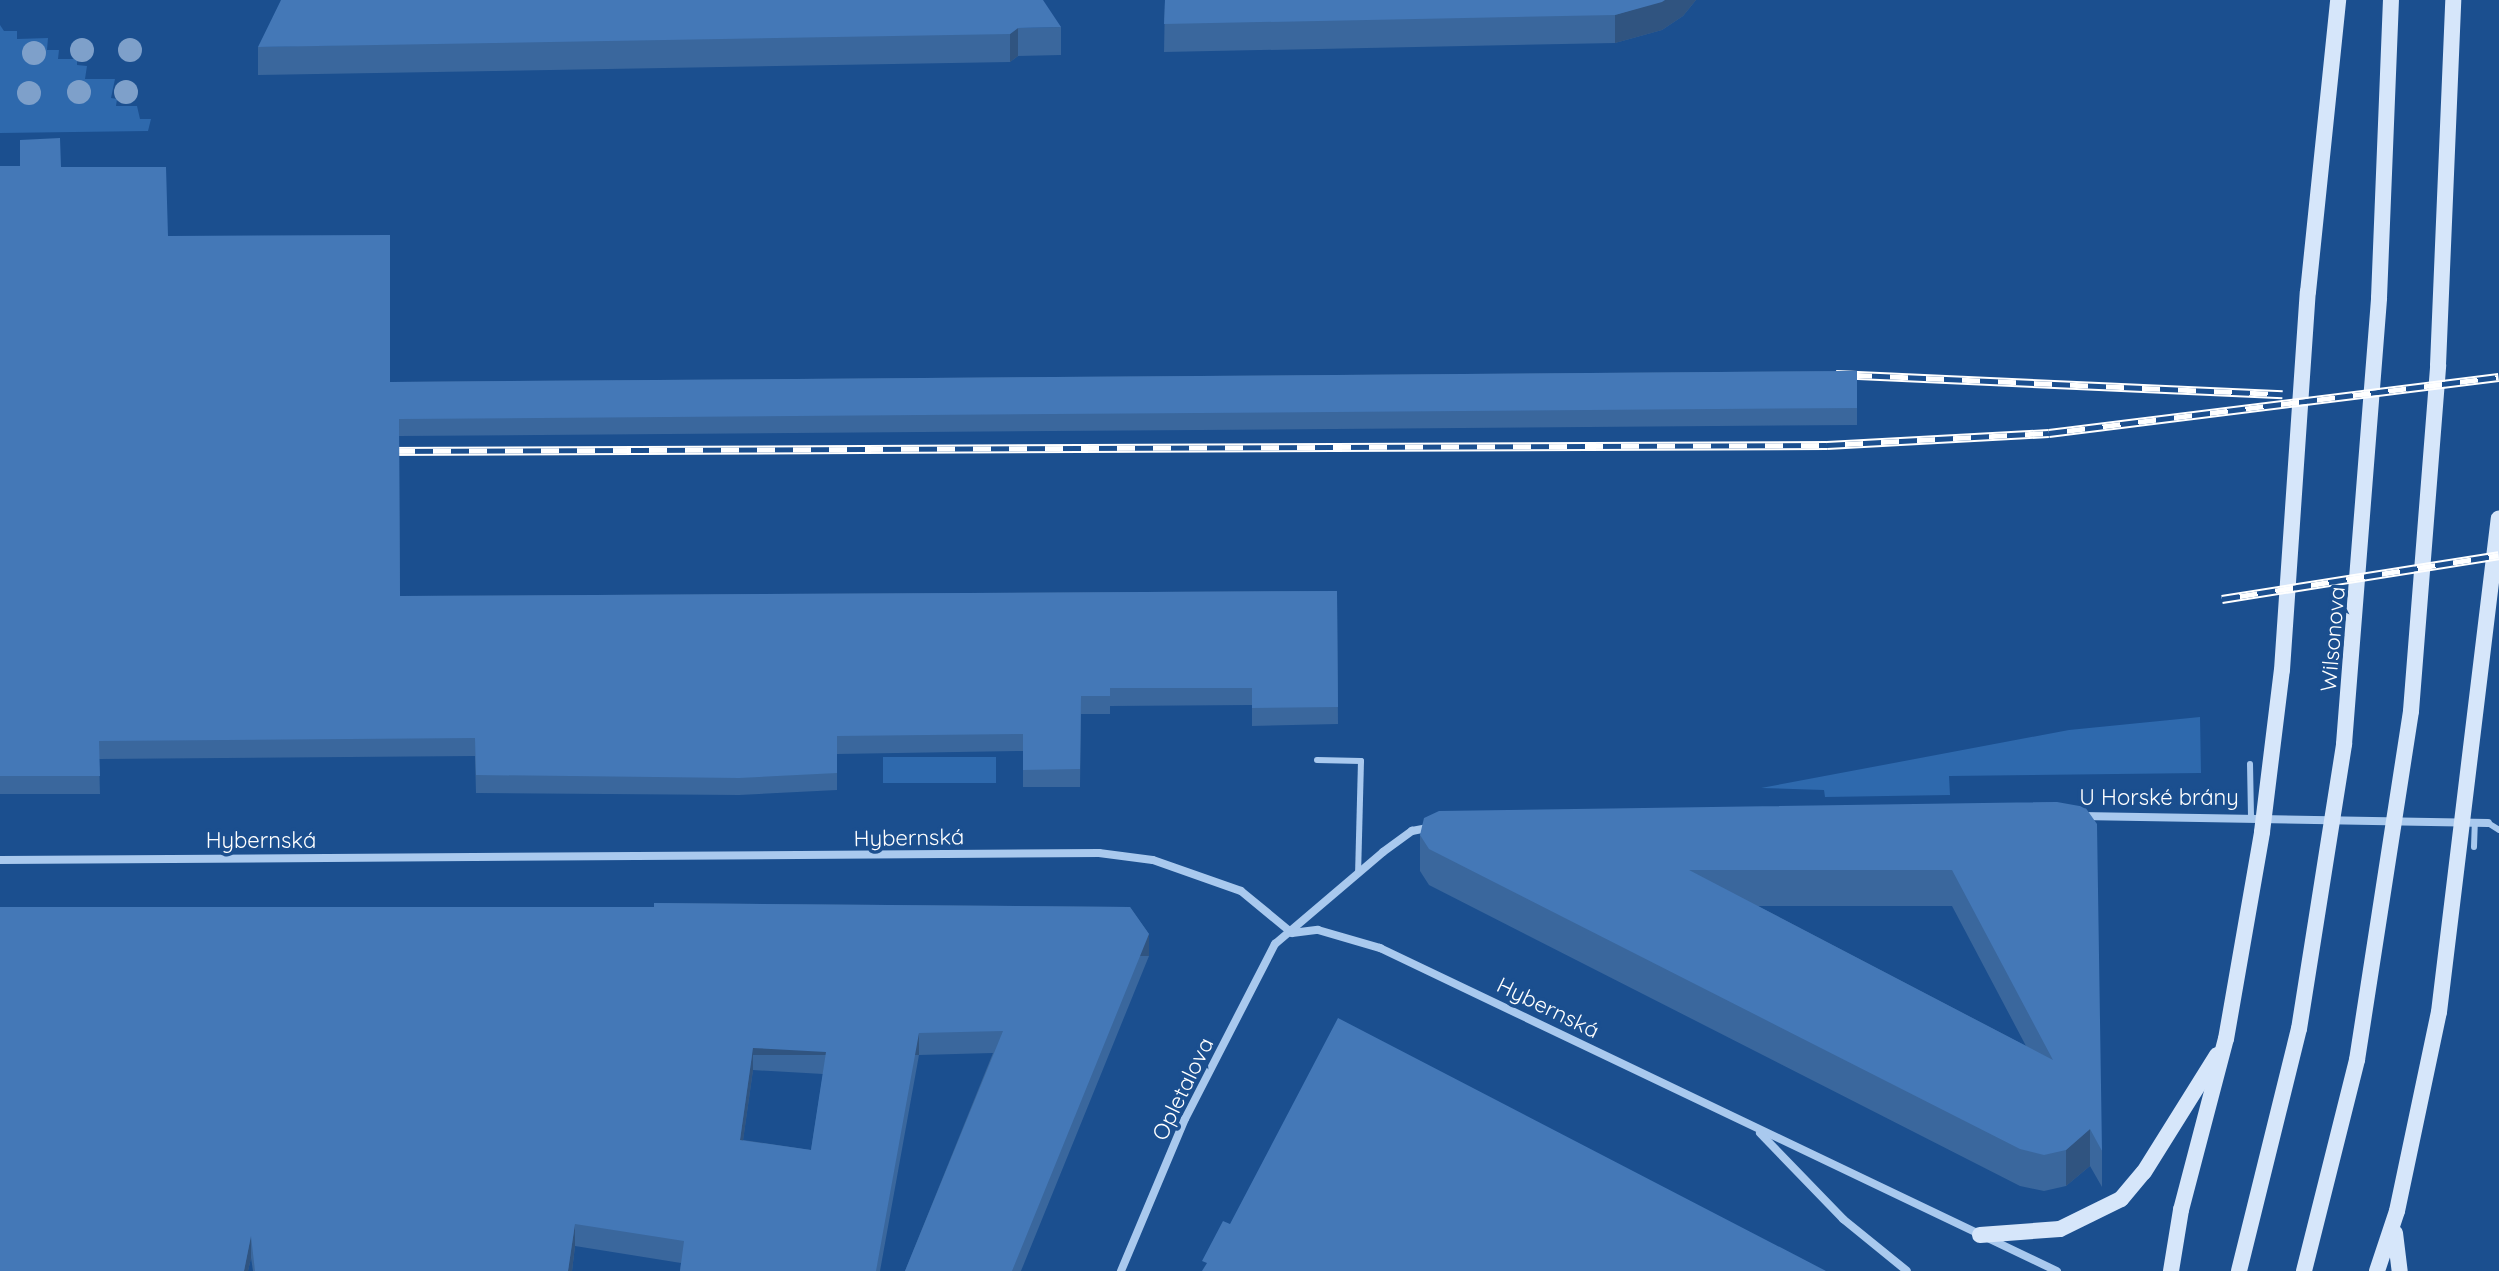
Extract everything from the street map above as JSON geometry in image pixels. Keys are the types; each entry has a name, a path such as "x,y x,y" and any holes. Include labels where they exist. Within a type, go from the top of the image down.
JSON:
{"main road":[{"path":"2171,1271 2195,1158 2226,1039 2279,697 2308,292 2338,0"},
{"name":"Wilsonova","path":"2239,1271 2299,1029 2344,744 2379,298 2391,0"},
{"path":"2304,1271 2357,1060 2411,711 2438,365 2453,0"},
{"path":"2377,1271 2397,1211 2446,968 2499,519"},
{"path":"1980,1235 2034,1234 2099,1212 2133,1189 2226,1039"},
{"path":"2397,1211 2400,1271"}],"street":[{"name":"U Horské brány","path":"2068,816 2488,823"},
{"path":"1292,933 1358,873 1412,831 1443,824"},
{"name":"Hybernská","path":"0,860 1099,853 1153,860 1241,891 1292,933 1318,930 1380,948 2057,1271"},
{"name":"Opletalova","path":"1121,1271 1185,1119 1275,944 1292,933"},
{"name":"Hybernská","path":"1754,1127 1843,1219 1907,1271"}],"lane":[{"path":"1317,760 1361,761 1358,873"},
{"path":"2250,764 2251,817"},
{"path":"2474,847 2475,823"},
{"path":"2488,823 2499,830"}],"shaded area":[{"path":"0,25 4,31 17,31 17,39 48,38 47,50 59,50 58,59 77,59 77,65 87,66 85,79 115,79 111,98 117,99 116,106 137,106 140,119 151,119 148,131 0,133"},
{"path":"2200,717 2201,773 1949,776 1950,795 1825,797 1824,790 1761,788 2069,730"},
{"path":"883,757 996,757 996,783 883,783"}],"building":[{"path":"281,0 1043,0 1061,27 1018,28 1010,34 258,47"},
{"path":"1165,0 1665,0 1615,15 1164,24"},
{"path":"60,138 61,167 166,167 168,236 390,235 390,382 1857,371 1857,408 399,419 400,596 1337,591 1338,707 1252,708 1252,688 1110,688 1110,696 1081,696 1080,769 1023,770 1023,734 837,736 837,773 739,778 476,775 475,738 99,741 100,776 0,776 0,166 20,166 20,140"},
{"path":"2057,802 2085,807 2097,824 2102,1151 2090,1129 2066,1150 2044,1155 2020,1149 1429,849 1420,835 1424,818 1439,811","holes":["1689,870 1952,870 2053,1060"]},
{"path":"654,903 1130,907 1149,934 1012,1271 905,1271 1003,1031 919,1033 876,1271 680,1271 684,1241 575,1224 568,1271 255,1271 251,1236 244,1271 0,1271 0,907 654,907","holes":["753,1048 826,1052 811,1150 740,1140"]},
{"path":"1338,1018 1826,1271 1202,1271 1207,1263 1202,1261 1223,1221 1230,1224"}],"railway":[{"path":"1836,374 2283,394"},
{"path":"379,451 1827,445 2049,433 2499,377"},
{"path":"2222,599 2499,555"}]}
